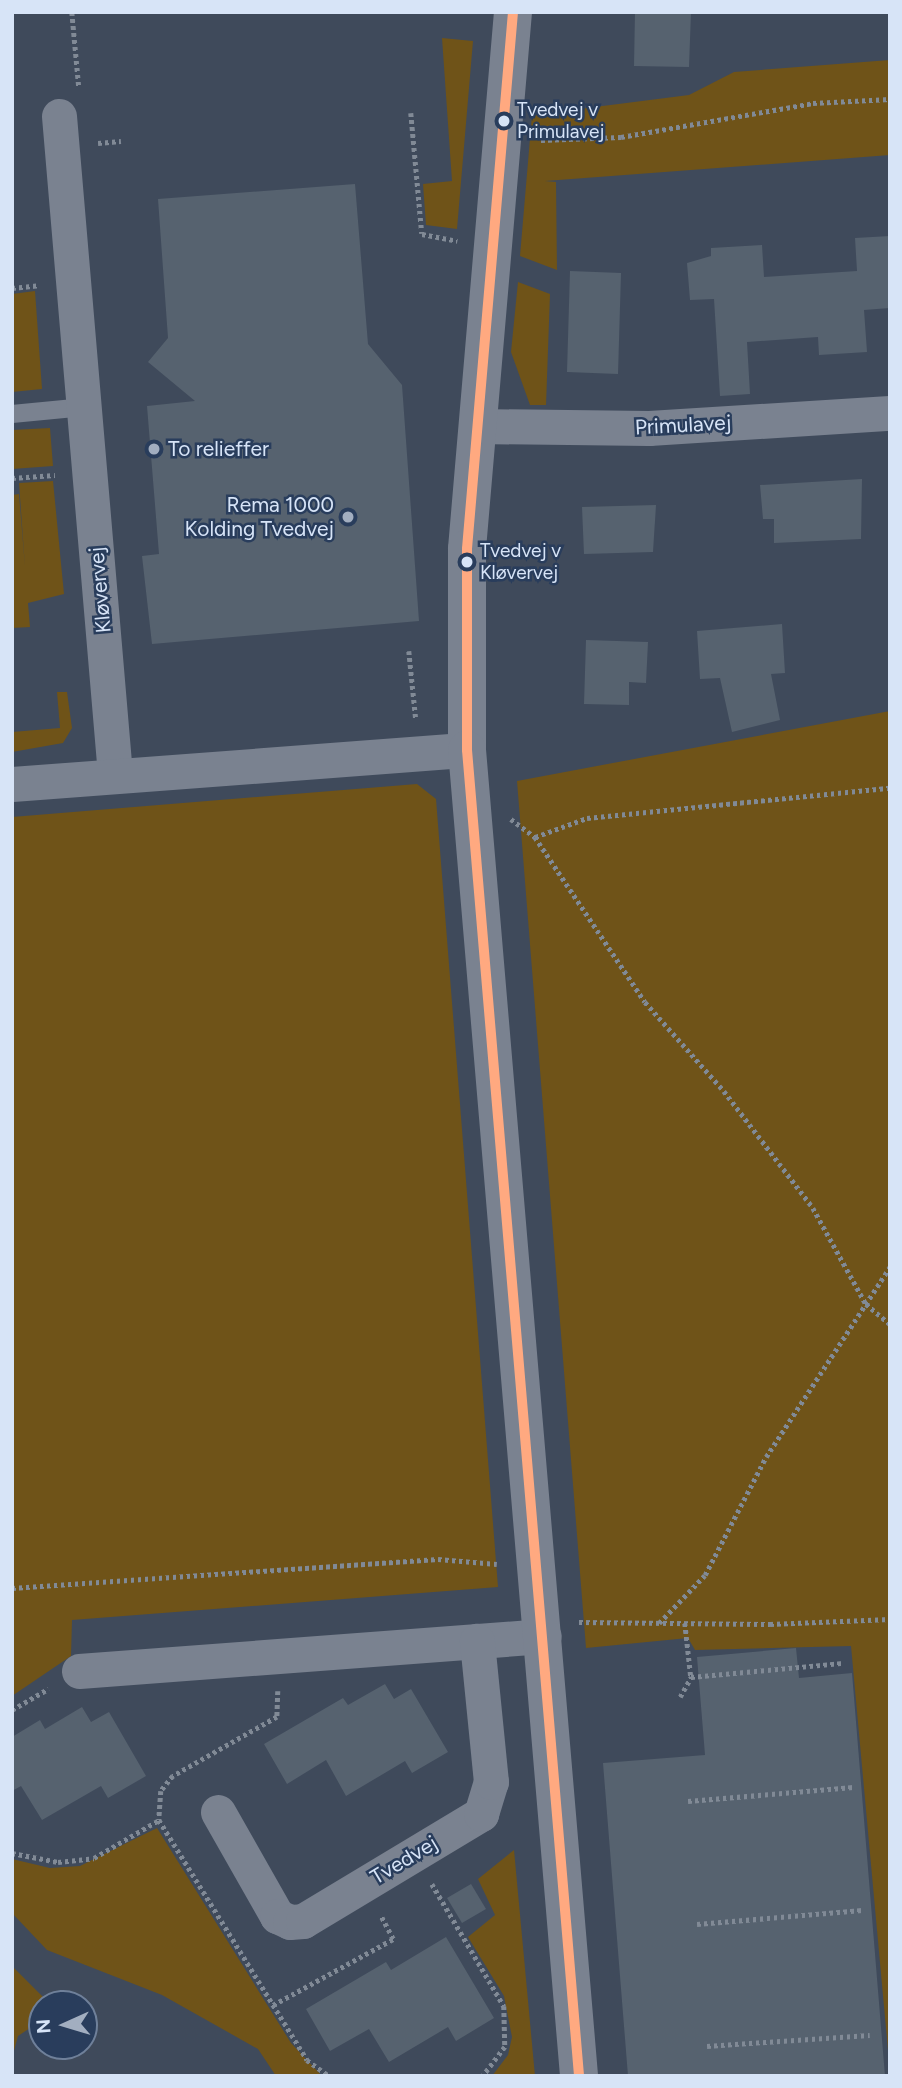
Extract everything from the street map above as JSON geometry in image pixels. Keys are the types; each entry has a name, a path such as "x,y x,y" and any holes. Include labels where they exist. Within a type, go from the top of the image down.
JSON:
{"street":[{"path":"513,12 466,563 467,750 539,1567 579,2076"},
{"name":"Kløvervej","path":"59,116 114,774"},
{"name":"Primulavej","path":"477,426 649,428 890,413"},
{"path":"12,784 114,774 467,750"},
{"path":"79,1671 477,1641 544,1629"},
{"name":"Tvedvej","path":"218,1812 277,1916 303,1921 481,1814 491,1782 477,1641"}],"lane":[{"path":"12,414 85,407"}],"path":[{"path":"59,116 80,99 72,12"},
{"path":"502,141 621,137 813,103 890,99"},
{"path":"411,113 422,224"},
{"path":"409,651 415,715"},
{"path":"535,837 587,818 890,788"},
{"path":"473,813 518,821 535,837 645,1002 676,1032 813,1208 866,1304 890,1324"},
{"path":"659,1623 705,1575 766,1457 890,1267"},
{"path":"12,1588 438,1559 539,1567"},
{"path":"544,1629 659,1623 890,1619"},
{"path":"680,1697 691,1678 685,1623"},
{"path":"691,1678 843,1663"},
{"path":"688,1801 853,1787"},
{"path":"12,1853 58,1862 93,1858 159,1820"},
{"path":"414,1854 503,2006 505,2047 483,2076"},
{"path":"273,2005 393,1939 363,1885"},
{"path":"697,1924 862,1910"},
{"path":"707,2046 870,2035"}],"shaded area":[{"path":"442,38 473,41 457,229 426,225 423,184 452,181"},
{"path":"890,60 890,155 545,181 556,182 557,270 520,256 532,115 689,95 734,72"},
{"path":"518,282 550,294 546,405 530,405 511,352"},
{"path":"35,291 42,389 12,392 12,294"},
{"path":"50,428 53,466 12,469 12,430"},
{"path":"53,481 64,594 28,603 30,627 12,628 12,495 19,494 25,567 19,483"},
{"path":"57,692 67,692 72,728 63,743 12,752 12,732 60,728"},
{"path":"890,711 890,2072 851,1646 695,1650 688,1638 586,1648 517,781"},
{"path":"417,784 436,799 498,1587 72,1620 71,1656 12,1696 12,817"},
{"path":"157,1828 291,2043 322,2076 276,2076 258,2049 162,1995 47,1950 12,1913 12,1859 50,1868 80,1866"},
{"path":"514,1850 535,2076 492,2076 508,2055 512,2037 504,1996 468,1937 495,1915 478,1879"},
{"path":"12,1966 36,1990 28,1990 28,2029 18,2036 12,2058"}],"building":[{"path":"635,12 691,12 689,67 634,66"},
{"path":"355,184 368,344 402,385 419,621 152,644 142,556 159,554 147,406 195,401 148,362 168,338 158,199"},
{"path":"890,236 890,308 864,310 867,352 819,355 818,337 747,342 750,394 720,396 714,299 690,300 687,263 711,256 711,248 762,245 764,277 857,271 855,238"},
{"path":"570,271 621,273 618,374 567,372"},
{"path":"862,479 861,539 774,543 774,519 763,519 760,485"},
{"path":"656,505 653,552 584,554 582,507"},
{"path":"782,624 785,673 771,674 780,720 732,732 720,678 700,679 697,631"},
{"path":"586,640 648,642 646,683 629,682 629,705 584,704"},
{"path":"796,1648 799,1678 852,1673 885,2076 628,2076 603,1763 705,1755 697,1657"},
{"path":"385,1684 394,1699 411,1689 448,1752 412,1773 405,1761 346,1796 326,1760 287,1784 264,1744 343,1698 348,1705"},
{"path":"82,1707 91,1722 109,1712 146,1776 108,1798 101,1786 42,1820 21,1786 12,1791 12,1737 40,1720 45,1729"},
{"path":"471,1884 486,1909 462,1923 447,1898"},
{"path":"446,1937 494,2018 456,2041 448,2027 389,2062 369,2029 330,2051 306,2009 386,1962 391,1970"}],"transit line":[{"path":"513,12 467,549 467,750 579,2076"}],"place":[{"name":"Tvedvej v Primulavej","path":"504,121"},
{"name":"To relieffer","path":"154,449"},
{"name":"Rema 1000 Kolding Tvedvej","path":"348,517"},
{"name":"Tvedvej v Kløvervej","path":"467,562"}]}
